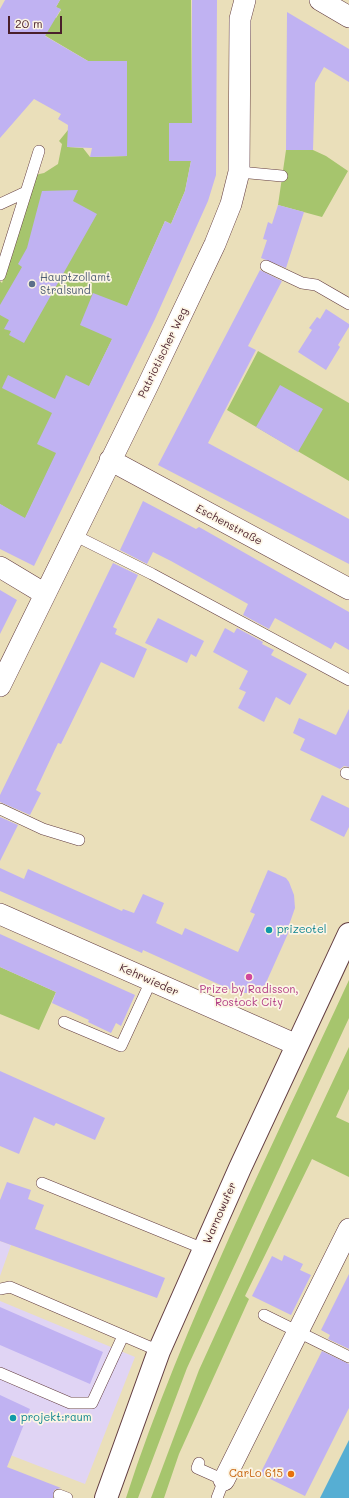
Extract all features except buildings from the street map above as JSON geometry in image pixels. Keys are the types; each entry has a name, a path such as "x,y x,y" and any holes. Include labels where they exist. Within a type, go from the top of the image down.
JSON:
{"main road":[{"name":"Warnowufer","path":"106,1498 159,1351 204,1249 349,934"}],"street":[{"name":"Patriotischer Weg","path":"0,686 215,244 231,204 238,172 240,19 245,0"},
{"path":"320,0 349,17"},
{"name":"Eschenstraße","path":"110,460 349,589"},
{"path":"0,567 45,594"},
{"name":"Kehrwieder","path":"0,914 297,1045"},
{"path":"221,1489 349,1229"}],"lane":[{"path":"0,275 39,151"},
{"path":"238,172 282,176"},
{"path":"0,204 26,192"},
{"path":"266,266 302,283 316,286 349,304"},
{"path":"74,536 152,574 349,680"},
{"path":"0,809 43,829 79,840"},
{"path":"64,1022 121,1046 151,981"},
{"path":"42,1183 204,1249"},
{"path":"0,1289 10,1287 159,1351"},
{"path":"264,1315 349,1357"},
{"path":"0,1373 70,1403 92,1403 123,1336"},
{"path":"200,1463 197,1468 221,1489"}],"shaded area":[{"path":"0,1241 11,1245 0,1276"},
{"path":"0,1301 135,1357 85,1484 0,1451"}],"green space":[{"path":"60,0 191,0 192,123 169,123 169,161 191,161 185,191 171,224 165,221 120,323 20,529 8,509 0,504 0,281 2,283 12,255 35,175 44,173 58,164 62,144 59,141 68,130 68,147 83,148 90,157 127,156 127,61 88,61 34,29 31,4 56,18 61,10 56,7"},
{"path":"286,150 313,150 326,156 348,171 322,217 278,205"},
{"path":"258,351 349,403 349,481 227,410"},
{"path":"0,967 56,992 39,1030 0,1014"},
{"path":"349,980 349,1018 187,1368 138,1498 126,1498 174,1366 201,1301 259,1171"},
{"path":"349,1047 349,1089 336,1117 349,1123 349,1177 312,1159 245,1296 249,1299 179,1454 164,1498 151,1498 199,1370"}],"water":[{"path":"349,1440 349,1498 320,1498"}],"place":[{"name":"Hauptzollamt Stralsund","path":"32,284"},
{"name":"prizeotel","path":"269,930"},
{"name":"Prize by Radisson, Rostock City","path":"249,977"},
{"name":"projekt:raum","path":"13,1418"},
{"name":"CarLo 615","path":"291,1474"}]}
